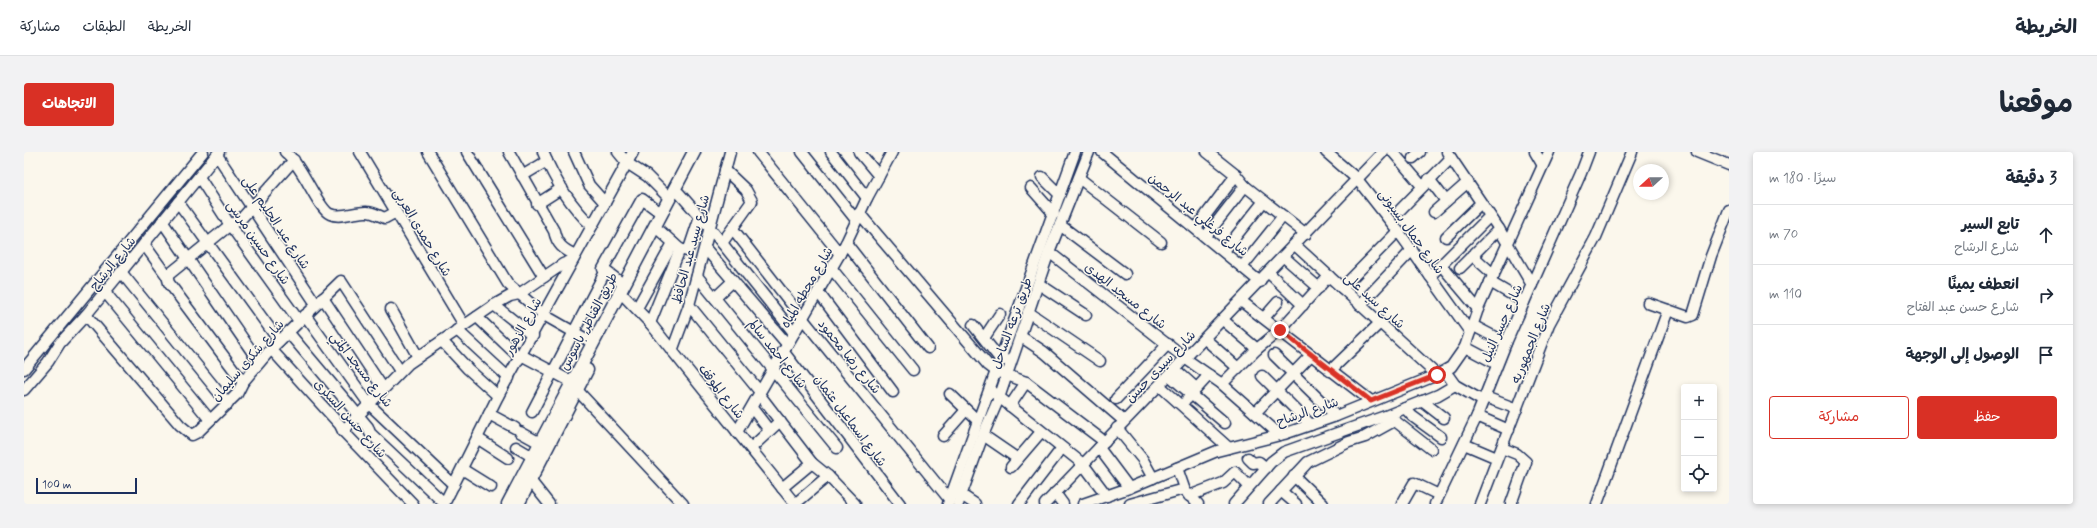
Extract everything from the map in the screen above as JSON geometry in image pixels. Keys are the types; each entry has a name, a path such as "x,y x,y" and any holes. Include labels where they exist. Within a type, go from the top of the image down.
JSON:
{"main road":[{"name":"طريق القناطر, باسوس","path":"508,504 532,457 625,297 660,231 694,152"},
{"name":"طريق القناطر, باسوس","path":"518,504 593,343 623,284 661,213 674,196 701,152"}],"street":[{"name":"شارع الرشاح","path":"24,369 203,152"},
{"path":"285,152 294,160 320,202 330,214 337,216 369,212 385,218 396,212"},
{"name":"شارع حمدى العربى","path":"360,152 396,212 460,328 509,378"},
{"path":"428,152 506,281 544,315 593,343"},
{"path":"467,152 544,278"},
{"path":"343,431 400,371 418,357 494,305 510,296 519,294 574,258 559,246 554,231 537,204 509,152"},
{"path":"574,152 590,184 605,203"},
{"path":"618,152 627,163 648,176 700,216 794,333"},
{"name":"شارع الزهور","path":"444,504 498,396 533,336 574,258 633,152"},
{"name":"شارع سيد عبد الحافظ","path":"672,352 689,305 730,152"},
{"path":"758,152 840,254"},
{"path":"802,152 981,359 996,371 1006,373 1026,382 1102,445 1129,488"},
{"path":"831,152 867,198"},
{"path":"859,152 878,176"},
{"name":"طريق ترعه الساحل","path":"958,496 977,420 1054,214 1075,152"},
{"name":"طريق ترعه الساحل","path":"948,501 958,496 999,398 1006,373 1039,284 1049,252 1089,152"},
{"name":"شارع فرغلي عبد الرحمن","path":"1102,152 1206,236 1260,282"},
{"path":"1207,152 1236,175 1245,186 1306,234"},
{"name":"شارع جمال بسيونى","path":"1326,152 1358,179 1430,276 1471,328"},
{"name":"شارع سيدى حسن","path":"1045,504 1121,424 1173,373 1383,152"},
{"path":"1393,152 1446,201"},
{"path":"1535,152 1542,164"},
{"name":"شارع الرشاح","path":"1083,504 1129,488 1229,448 1282,435 1336,416 1441,373 1455,363 1465,347 1478,309 1542,164 1549,152"},
{"name":"شارع جسر النيل","path":"1437,499 1477,416 1497,364 1589,152"},
{"name":"شارع الجمهوريه","path":"1480,504 1549,324 1596,237 1632,152"},
{"path":"1697,152 1718,156 1729,165"},
{"name":"شارع الرشاح","path":"24,390 48,362 60,343 86,315 218,153"},
{"name":"شارع عبد الحليم على","path":"218,153 252,207 383,388"},
{"name":"شارع محطه المياه","path":"737,432 832,269 846,243 887,155"},
{"path":"1400,210 1426,183 1449,155 1499,229 1532,285"},
{"path":"522,176 545,157 562,188 579,213 592,226"},
{"path":"167,276 230,225 241,219 294,160"},
{"path":"722,243 752,202 746,190 725,170"},
{"path":"1196,228 1236,175"},
{"name":"شارع حسين مرسى","path":"199,177 230,225 302,318"},
{"path":"1042,177 1060,194"},
{"path":"1079,178 1161,242"},
{"path":"1434,212 1468,182"},
{"path":"1206,236 1245,186"},
{"path":"537,204 562,188"},
{"path":"1031,188 1054,214"},
{"path":"532,412 605,272 603,269 641,200 661,213"},
{"path":"1224,251 1264,201"},
{"path":"178,202 279,341"},
{"path":"1446,237 1482,203"},
{"path":"1648,304 1688,317 1693,315 1711,256 1729,210"},
{"path":"660,231 676,246 686,251 689,249 700,216"},
{"path":"1242,267 1283,216"},
{"path":"1430,276 1490,216"},
{"path":"162,221 259,362"},
{"path":"1060,226 1125,274"},
{"name":"شارع رضا محمود","path":"733,229 802,319 948,501"},
{"path":"1460,268 1499,229"},
{"path":"1342,288 1398,231"},
{"path":"1471,235 1482,246"},
{"path":"846,243 928,348"},
{"path":"144,244 167,276 169,283 243,382"},
{"name":"شارع سيد على","path":"1295,245 1380,323 1455,385"},
{"path":"637,308 676,246"},
{"path":"650,323 676,246"},
{"name":"شارع اسماعيل عثمان","path":"705,248 733,281 785,348 900,504"},
{"path":"1360,305 1412,250"},
{"name":"شارع مسجد الهدى","path":"1049,252 1222,384 1282,435"},
{"path":"1472,255 1492,279 1524,302"},
{"path":"1284,257 1318,288"},
{"path":"1441,265 1478,309"},
{"path":"832,269 913,370"},
{"path":"121,272 228,404"},
{"path":"605,272 623,284"},
{"path":"1269,273 1303,305"},
{"name":"شارع احمد سالم","path":"697,276 837,448"},
{"path":"1222,384 1257,349 1280,330 1329,276"},
{"name":"شارع شكرى سليمان","path":"86,315 188,433 192,435 198,432 228,404 240,390 243,382 259,362 319,301 341,281 400,371"},
{"path":"715,298 733,281"},
{"path":"1039,284 1086,315"},
{"path":"105,292 210,420"},
{"path":"818,292 893,392"},
{"name":"شارع الموقف","path":"625,297 650,323 796,504"},
{"path":"1241,301 1371,401"},
{"path":"1264,318 1278,302"},
{"path":"494,305 533,336"},
{"path":"689,305 812,463 828,476 855,504"},
{"path":"391,309 418,357"},
{"path":"1597,504 1668,310"},
{"path":"1028,312 1100,361"},
{"path":"984,338 1000,314"},
{"path":"477,317 521,356 552,372 574,386 683,504"},
{"name":"شارع مسجد المني","path":"302,318 370,404 454,485"},
{"path":"1223,320 1257,349"},
{"path":"1330,370 1380,323"},
{"path":"973,325 1000,359 1010,362"},
{"path":"1471,328 1506,343"},
{"path":"288,332 368,427 370,433 444,504"},
{"path":"1020,336 1044,352 1121,424 1153,478"},
{"path":"1205,339 1238,368"},
{"path":"442,340 468,369 498,396"},
{"path":"1116,399 1168,344"},
{"path":"1465,347 1497,364"},
{"name":"شارع حسن السكرى","path":"271,349 340,425 343,431 413,504"},
{"path":"1274,355 1336,416"},
{"path":"1255,413 1311,355"},
{"path":"1173,373 1194,391 1225,423"},
{"path":"1181,404 1210,375"},
{"path":"1262,376 1311,425"},
{"path":"1010,406 1026,382"},
{"path":"1270,504 1294,476 1314,458 1349,442 1365,437 1405,408 1455,385 1484,399 1517,409"},
{"path":"1160,386 1229,448"},
{"path":"988,389 1083,464 1107,496"},
{"path":"950,394 977,420"},
{"path":"1422,401 1444,418"},
{"path":"752,408 769,430"},
{"path":"1405,408 1412,416 1441,437"},
{"path":"943,436 966,410"},
{"path":"489,414 540,443"},
{"path":"1477,416 1509,430"},
{"path":"1391,418 1431,449"},
{"path":"1234,504 1277,457 1290,450 1391,418"},
{"path":"751,448 780,421"},
{"path":"1011,467 1041,432"},
{"path":"983,435 1018,459"},
{"path":"1282,435 1290,450"},
{"path":"477,438 508,458"},
{"path":"1464,444 1497,458"},
{"path":"516,447 532,457"},
{"path":"1019,504 1062,448"},
{"path":"1502,448 1524,458 1526,462 1511,504"},
{"path":"1248,458 1253,463 1260,462 1266,468"},
{"path":"782,488 812,463"},
{"path":"1177,468 1187,492 1198,504"},
{"path":"462,469 491,487"},
{"path":"1130,504 1223,483 1235,472 1250,486"},
{"path":"796,504 828,476"},
{"path":"1294,476 1323,504"},
{"path":"530,480 549,504"},
{"path":"1402,504 1414,483 1437,499"},
{"path":"1281,491 1296,504"},
{"path":"1055,494 1063,504"},
{"path":"958,496 975,504"}],"waterway":[{"path":"137,240 177,191"}],"route":[{"path":"1280,330 1371,401 1437,375"}]}
